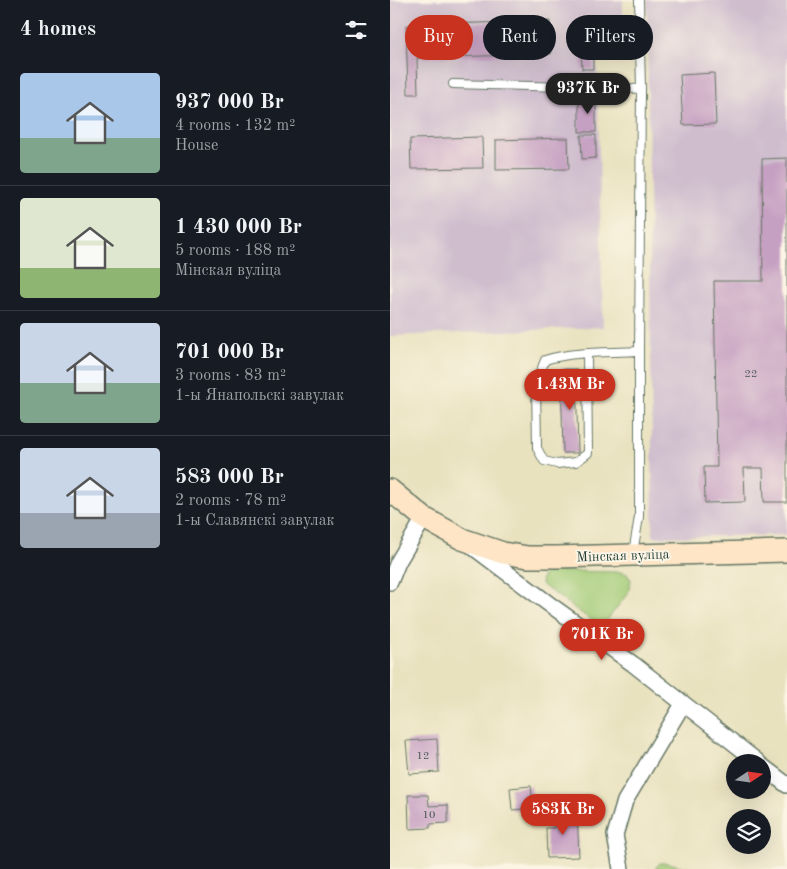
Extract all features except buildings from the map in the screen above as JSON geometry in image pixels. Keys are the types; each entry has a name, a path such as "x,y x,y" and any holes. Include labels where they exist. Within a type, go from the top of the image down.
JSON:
{"main road":[{"name":"Мінская вуліца","path":"390,490 424,518 462,539 503,553 528,557 787,551"}],"street":[{"path":"390,582 398,562 424,518"},
{"path":"462,539 633,664 748,754"},
{"path":"621,869 615,835 626,801 683,704"},
{"path":"771,773 787,785"}],"lane":[{"path":"633,555 639,516 638,351 641,89 639,0"},
{"path":"453,84 641,89"},
{"path":"586,354 588,453 576,462 557,464 544,461 537,448 536,383 545,360 560,356 586,354 638,351"}],"shaded area":[{"path":"390,0 623,0 623,15 566,15 566,60 597,60 603,327 390,336"},
{"path":"647,0 787,0 787,535 653,537 648,60 653,60 653,15 647,15"}],"green space":[{"path":"559,571 620,572 627,574 631,580 628,593 605,623 598,625 541,584 545,573"},
{"path":"660,863 668,863 692,869 655,869"}]}
